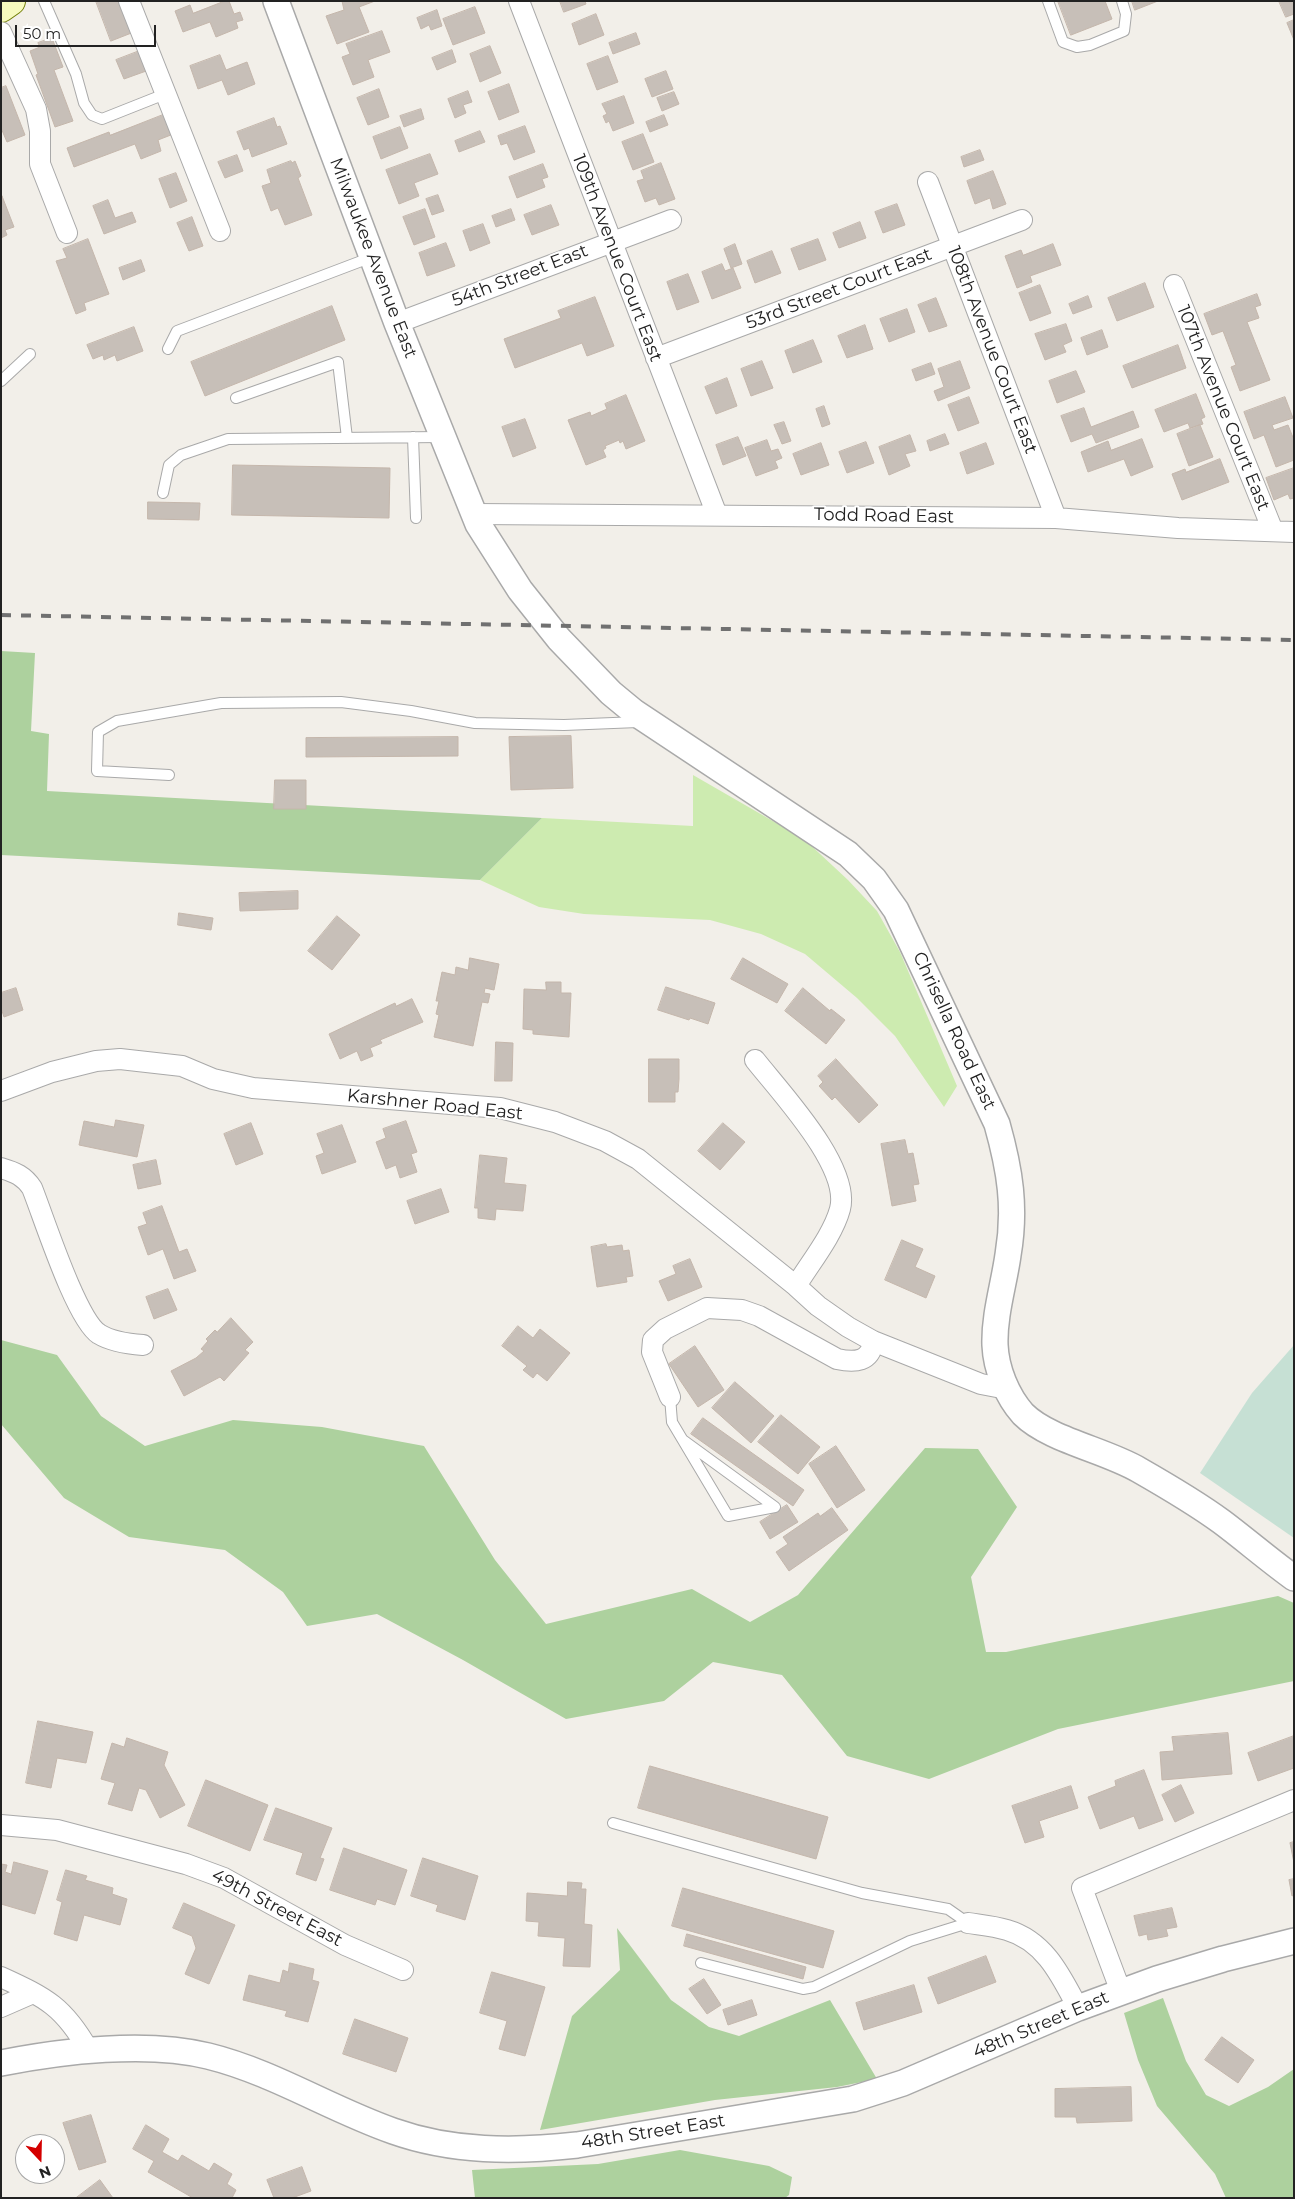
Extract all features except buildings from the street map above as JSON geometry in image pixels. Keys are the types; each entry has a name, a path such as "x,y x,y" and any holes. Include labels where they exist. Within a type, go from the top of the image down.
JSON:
{"main road":[{"path":"1,8 11,1"}],"street":[{"path":"129,1 220,231"},
{"name":"Milwaukee Avenue East","path":"276,1 397,323 474,514"},
{"name":"109th Avenue Court East","path":"519,1 610,242 717,515"},
{"path":"1,32 36,109 40,131 40,164 67,234"},
{"name":"108th Avenue Court East","path":"928,182 1056,518"},
{"name":"54th Street East","path":"397,323 671,220"},
{"name":"53rd Street Court East","path":"656,358 1022,220"},
{"name":"107th Avenue Court East","path":"1174,285 1273,531"},
{"name":"Todd Road East","path":"474,514 1056,518 1178,528 1294,532"},
{"name":"Chrisella Road East","path":"474,514 490,544 520,590 559,639 612,693 647,721 848,854 874,878 896,910 997,1124 1007,1160 1012,1193 1012,1213 1009,1252 995,1332 998,1364 1007,1389 1023,1414 1040,1426 1117,1458 1138,1469 1222,1522 1294,1578"},
{"name":"Karshner Road East","path":"1,1091 52,1072 96,1061 120,1059 182,1066 214,1079 253,1088 500,1108 529,1114 605,1141 638,1159 796,1286 818,1306 848,1328 874,1341 981,1384 1007,1389"},
{"path":"755,1060 822,1146 841,1187 840,1209 834,1224 796,1286"},
{"path":"1,1168 18,1173 26,1179 32,1188 78,1305 90,1326 105,1337 143,1345"},
{"path":"670,1397 652,1352 653,1340 657,1334 665,1329 707,1308 742,1310 759,1316 830,1355 852,1362 862,1360 868,1355 874,1341"},
{"path":"1121,1992 1082,1888 1294,1800"},
{"name":"49th Street East","path":"1,1825 58,1830 186,1864 224,1878 346,1945 403,1970"},
{"path":"968,1923 1006,1930 1034,1943 1050,1959 1078,2008"},
{"name":"48th Street East","path":"1,2063 89,2051 158,2049 207,2055 247,2066 392,2131 424,2140 496,2150 536,2150 853,2100 903,2083 1078,2008 1157,1978 1293,1943"},
{"path":"1,1977 52,2003 76,2029 89,2051"},
{"path":"1,2007 33,1993"}],"lane":[{"path":"44,1 76,74 84,103 92,115 102,119 165,94"},
{"path":"1048,1 1064,42 1077,47 1090,45 1124,30 1126,14 1122,1"},
{"path":"168,348 177,331 372,257"},
{"path":"1,381 30,354"},
{"path":"236,398 338,362 347,438"},
{"path":"413,437 416,518"},
{"path":"163,493 169,465 175,460 180,456 228,439 443,437"},
{"path":"169,775 97,771 98,732 116,721 221,704 341,702 411,711 475,723 564,725 647,721"},
{"path":"670,1397 672,1422 728,1516 776,1507 683,1440"},
{"path":"613,1823 862,1893 948,1909 968,1923"},
{"path":"701,1963 803,1989 814,1987 910,1942 968,1923"}],"green space":[{"path":"1,651 35,653 31,731 49,734 47,791 542,818 480,880 1,855"},
{"path":"693,775 804,839 848,880 877,911 900,952 957,1086 944,1107 895,1036 857,998 805,954 761,934 710,920 584,914 539,907 480,880 542,818 693,826"},
{"path":"1,1340 57,1355 101,1416 145,1446 233,1420 322,1427 424,1446 495,1560 546,1624 692,1589 750,1622 798,1595 925,1448 978,1449 1017,1507 971,1577 986,1652 1006,1652 1278,1596 1294,1603 1294,1681 1058,1729 929,1779 847,1756 782,1675 713,1662 664,1701 566,1719 463,1660 377,1614 307,1626 283,1592 225,1550 129,1537 64,1498 1,1424"},
{"path":"1294,1345 1294,1538 1200,1473 1252,1393"},
{"path":"617,1928 671,2000 709,2027 739,2036 830,2000 877,2079 837,2087 715,2100 540,2130 572,2016 620,1970"},
{"path":"1163,1998 1186,2061 1206,2095 1229,2106 1268,2087 1294,2069 1294,2198 1226,2198 1215,2174 1157,2106 1138,2060 1124,2013"},
{"path":"680,2150 769,2166 792,2177 789,2195 785,2198 475,2198 472,2170 598,2164"}],"railway":[{"path":"1,615 1294,640"}]}
